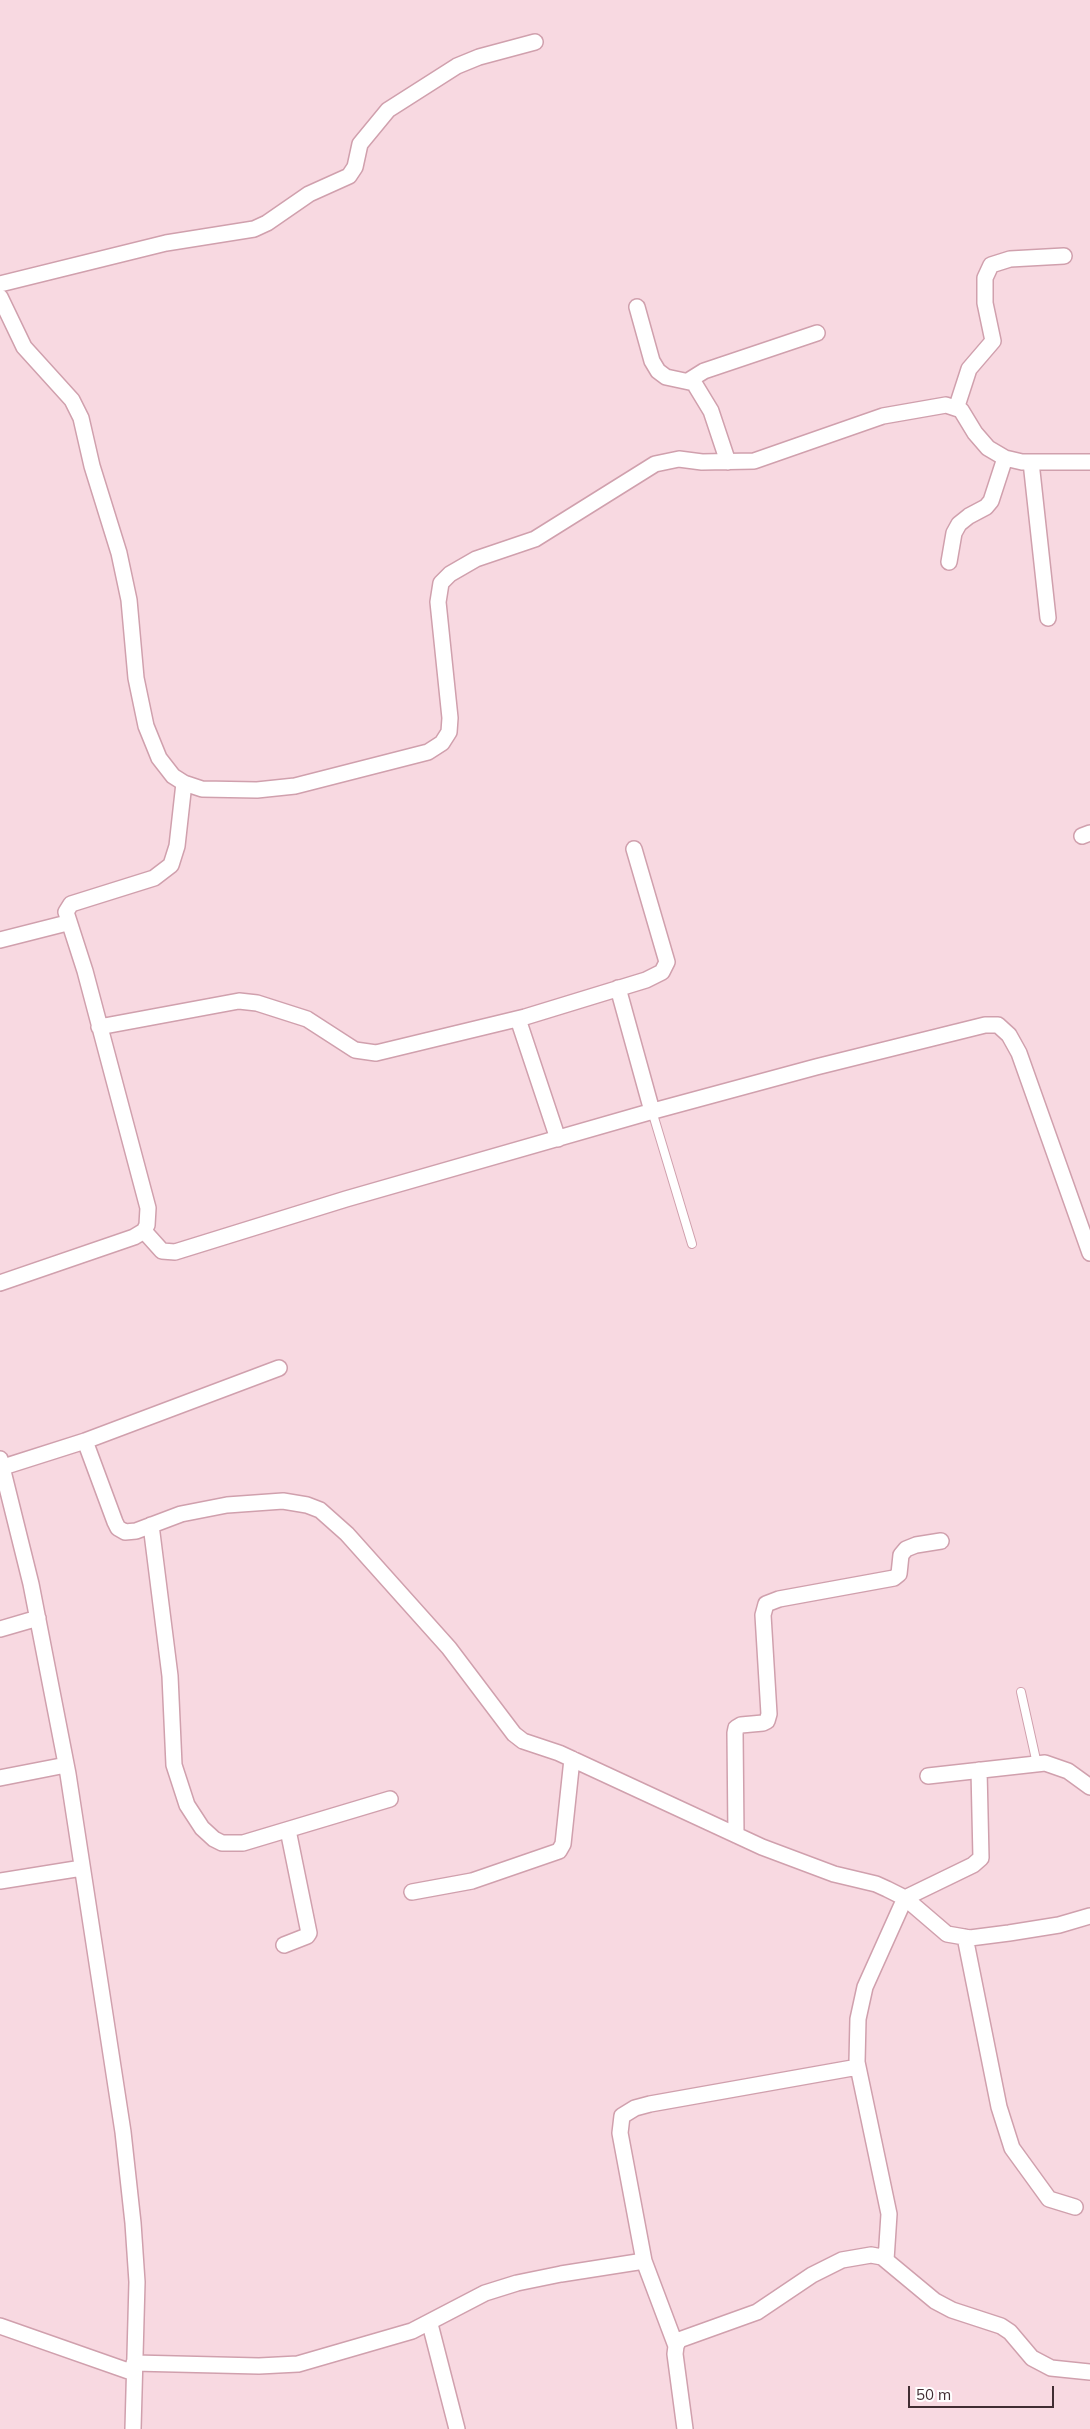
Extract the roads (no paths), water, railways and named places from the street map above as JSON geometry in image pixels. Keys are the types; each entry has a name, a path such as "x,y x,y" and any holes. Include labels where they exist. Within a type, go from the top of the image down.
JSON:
{"street":[{"path":"0,284 166,243 254,229 267,223 309,194 350,176 355,167 360,144 388,110 457,66 479,57 535,42"},
{"path":"957,406 969,370 993,342 985,303 984,278 991,265 1010,259 1064,256"},
{"path":"0,297 24,347 72,400 81,418 92,466 118,553 129,600 136,678 146,726 159,758 173,776 184,783 202,789 228,791 295,786 428,752 442,743 449,732 450,718 438,602 441,583 450,574 476,559 535,539 655,464 679,459 745,462 765,457 883,416 946,405 957,406 975,433 988,448 1005,458 1031,462 1090,462"},
{"path":"637,307 652,361 658,371 666,377 688,380 694,383 700,390 711,411 728,462"},
{"path":"688,380 704,371 817,334"},
{"path":"948,562 954,534 960,524 968,516 986,507 991,501 1005,458"},
{"path":"1031,462 1048,618"},
{"path":"0,1283 134,1238 144,1232 147,1226 148,1208 85,971 66,912 71,904 154,878 171,864 177,846 184,783"},
{"path":"99,1026 239,1001 274,1008 307,1019 355,1050 376,1053 518,1019 657,976 666,968 667,962 634,849"},
{"path":"0,940 68,923"},
{"path":"618,988 652,1111"},
{"path":"518,1019 558,1139"},
{"path":"144,1232 162,1251 175,1252 346,1199 652,1111 816,1067 985,1025 998,1025 1009,1034 1019,1053 1090,1253"},
{"path":"133,2429 136,2282 134,2223 123,2132 66,1765 38,1618 1,1465 85,1441 279,1368"},
{"path":"85,1441 118,1528 130,1532 201,1509 240,1504 283,1501 307,1505 320,1510 347,1534 449,1648 518,1738 572,1759 736,1835 834,1874 876,1884 905,1898 947,1934 964,1938 1034,1930 1090,1916"},
{"path":"151,1525 170,1676 174,1765 187,1805 202,1828 214,1839 222,1843 243,1843 390,1799"},
{"path":"736,1835 734,1733 741,1724 763,1723 769,1714 763,1615 766,1604 779,1599 894,1578 899,1574 901,1554 906,1549 916,1545 941,1541"},
{"path":"0,1629 38,1618"},
{"path":"412,1892 472,1881 559,1851 563,1844 572,1759"},
{"path":"928,1776 1036,1764 1056,1766 1090,1787"},
{"path":"0,1778 66,1765"},
{"path":"886,2260 889,2214 858,2067 856,2036 865,1987 905,1898 980,1860 979,1770"},
{"path":"284,1945 307,1936 309,1933 288,1830"},
{"path":"0,1881 82,1868"},
{"path":"964,1938 999,2107 1012,2148 1049,2199 1076,2208"},
{"path":"685,2429 676,2346 644,2261 620,2133 620,2120 626,2112 650,2104 858,2067"},
{"path":"676,2346 679,2340 687,2336 764,2309 812,2275 842,2260 878,2255 935,2301 952,2310 1001,2326 1010,2332 1032,2358 1051,2368 1090,2372"},
{"path":"0,2326 134,2368 298,2364 412,2332 430,2324 476,2297 517,2284 561,2274 644,2261"},
{"path":"430,2324 457,2429"}],"lane":[{"path":"652,1111 692,1244"},
{"path":"1021,1692 1036,1764"}]}
